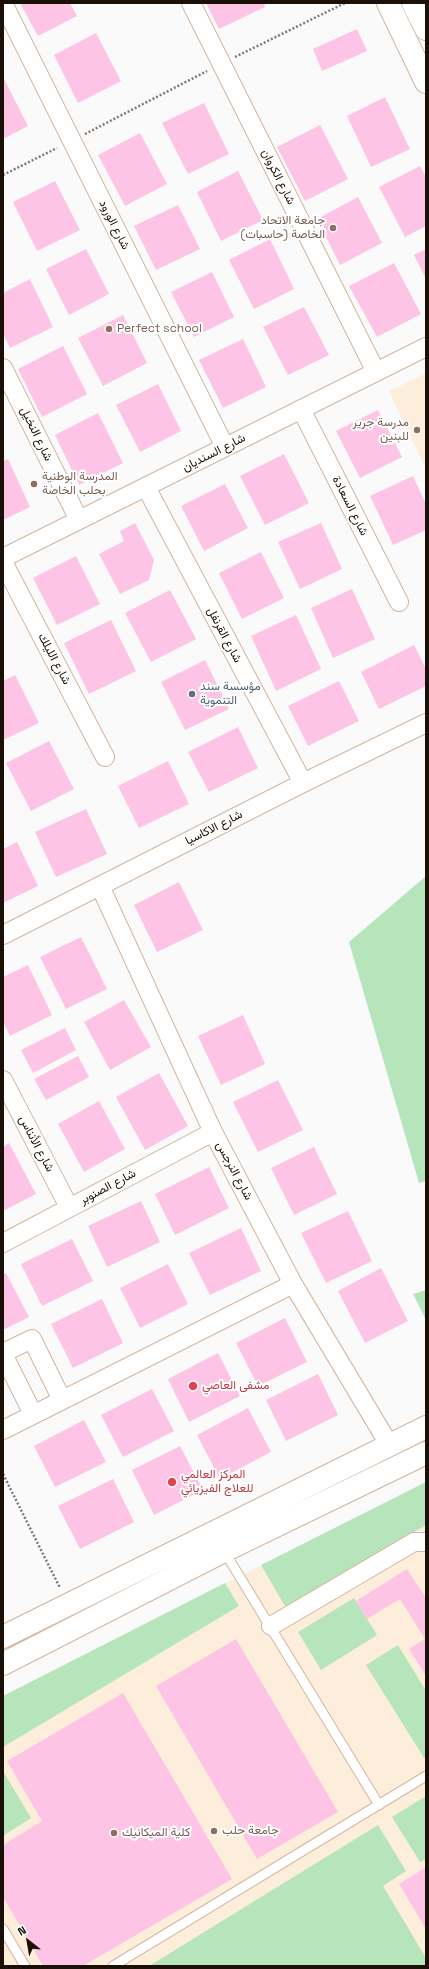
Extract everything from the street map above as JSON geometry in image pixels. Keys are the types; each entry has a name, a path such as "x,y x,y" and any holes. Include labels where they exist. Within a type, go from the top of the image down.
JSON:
{"main road":[{"path":"388,3 426,82"},
{"path":"413,3 426,29"},
{"path":"3,1638 68,1604 426,1428"},
{"path":"3,1664 224,1551 426,1453"}],"street":[{"name":"شارع الورود","path":"3,3 225,447"},
{"name":"شارع الكروان","path":"191,3 376,372"},
{"name":"شارع السنديان","path":"3,558 426,347"},
{"name":"شارع النخيل","path":"3,368 79,520"},
{"name":"شارع السعادة","path":"301,409 399,602"},
{"name":"شارع القرنفل","path":"146,487 303,783"},
{"name":"شارع الليلك","path":"3,562 105,757"},
{"name":"شارع الاكاسيا","path":"3,935 303,783 426,723"},
{"name":"شارع النرجس","path":"100,886 213,1132 293,1284 390,1446"},
{"name":"شارع الأنناس","path":"3,1080 69,1207"},
{"name":"شارع الصنوبر","path":"3,1243 213,1132"},
{"path":"3,1430 293,1284"},
{"path":"33,1414 3,1353 32,1339 62,1400"},
{"path":"271,1626 414,1542 426,1542"}],"lane":[{"path":"224,1551 379,1804"},
{"path":"113,1966 426,1776"},
{"path":"3,1929 25,1966"}],"path":[{"path":"3,175 346,3"},
{"path":"3,1474 68,1604"}],"shaded area":[{"name":"مدرسة جرير للبنين","path":"426,373 426,469 389,391"},
{"name":"جامعة حلب","path":"426,1482 426,1966 3,1966 3,1696"}],"green space":[{"path":"426,876 426,1181 419,1183 349,942"},
{"path":"426,1290 426,1320 413,1294"},
{"path":"426,1482 426,1525 286,1608 261,1565"},
{"path":"225,1583 239,1606 3,1747 3,1696"},
{"path":"354,1598 377,1635 321,1670 298,1632"},
{"path":"398,1645 426,1691 426,1757 424,1758 366,1665"},
{"path":"3,1771 31,1818 3,1836"},
{"path":"426,1796 426,1859 420,1862 392,1817"},
{"path":"378,1825 406,1871 383,1886 426,1958 426,1966 149,1966"}],"building":[{"path":"20,3 70,3 77,16 38,36"},
{"path":"206,3 264,3 265,7 219,29"},
{"path":"357,29 367,51 322,71 313,49"},
{"path":"96,33 121,81 78,103 54,55"},
{"path":"3,77 28,126 3,139"},
{"path":"385,97 410,149 371,167 347,116"},
{"path":"204,103 229,154 188,174 162,123"},
{"path":"320,125 348,179 305,201 277,147"},
{"path":"140,133 167,184 125,206 98,155"},
{"path":"420,166 426,177 426,226 405,237 379,187"},
{"path":"238,171 263,220 221,241 197,192"},
{"path":"55,181 80,230 37,251 13,202"},
{"path":"358,197 382,243 340,265 317,219"},
{"path":"178,205 200,249 156,270 134,226"},
{"path":"270,239 294,289 254,309 229,260"},
{"path":"86,249 109,294 69,315 46,269"},
{"path":"426,249 426,279 414,255"},
{"path":"394,263 421,314 377,337 349,286"},
{"path":"212,272 234,317 194,337 171,292"},
{"path":"30,279 53,327 10,348 3,334 3,293"},
{"path":"304,307 329,355 288,375 263,327"},
{"path":"123,315 147,363 103,386 78,338"},
{"path":"243,339 266,387 223,408 199,360"},
{"path":"63,346 87,394 42,417 18,369"},
{"path":"158,384 181,431 140,452 116,405"},
{"path":"378,410 402,457 360,478 336,431"},
{"path":"98,413 123,463 79,485 55,435"},
{"path":"284,454 309,503 265,525 240,476"},
{"path":"8,459 30,507 3,520 3,461"},
{"path":"413,476 426,504 426,530 393,545 370,496"},
{"path":"225,484 248,528 204,551 181,506"},
{"path":"135,523 154,560 149,580 120,594 99,554 124,541 120,531"},
{"path":"321,523 342,569 300,589 278,542"},
{"path":"261,552 284,598 242,619 219,573"},
{"path":"76,556 100,604 57,625 33,578"},
{"path":"352,589 375,639 333,658 311,608"},
{"path":"170,590 196,639 151,662 125,613"},
{"path":"296,615 321,669 276,691 251,636"},
{"path":"111,620 136,671 89,694 64,643"},
{"path":"414,645 426,669 426,686 379,709 361,672"},
{"path":"205,660 229,709 185,730 161,682"},
{"path":"15,675 39,723 3,740 3,681"},
{"path":"339,681 359,721 308,746 288,706"},
{"path":"238,727 258,768 209,792 188,752"},
{"path":"49,741 74,789 31,811 6,763"},
{"path":"168,761 189,804 139,828 118,786"},
{"path":"86,809 107,854 56,877 35,832"},
{"path":"17,842 38,886 3,903 3,849"},
{"path":"179,882 203,930 157,952 134,905"},
{"path":"81,937 107,989 66,1009 40,957"},
{"path":"28,965 52,1015 10,1036 3,1022 3,977"},
{"path":"124,1000 151,1047 110,1070 84,1022"},
{"path":"243,1015 265,1064 221,1085 198,1036"},
{"path":"65,1028 76,1050 33,1073 21,1050"},
{"path":"78,1056 89,1077 46,1100 34,1079"},
{"path":"159,1073 188,1126 145,1150 116,1097"},
{"path":"278,1080 303,1130 258,1152 233,1102"},
{"path":"99,1101 125,1149 84,1172 58,1124"},
{"path":"9,1143 36,1194 3,1211 3,1147"},
{"path":"314,1147 337,1194 294,1215 271,1168"},
{"path":"209,1167 229,1208 175,1235 155,1194"},
{"path":"141,1201 160,1242 107,1267 88,1226"},
{"path":"348,1211 372,1261 326,1283 301,1233"},
{"path":"241,1228 261,1271 210,1295 189,1253"},
{"path":"72,1239 93,1281 42,1306 21,1264"},
{"path":"168,1264 188,1304 140,1328 120,1288"},
{"path":"381,1268 408,1321 365,1343 338,1291"},
{"path":"6,1273 29,1317 3,1330 3,1274"},
{"path":"102,1299 123,1343 73,1368 51,1324"},
{"path":"285,1318 307,1362 258,1386 236,1343"},
{"path":"218,1353 240,1396 189,1422 168,1379"},
{"path":"318,1374 338,1415 286,1441 266,1400"},
{"path":"152,1389 174,1431 123,1457 101,1415"},
{"path":"248,1408 271,1452 220,1479 197,1435"},
{"path":"84,1420 106,1462 55,1487 34,1446"},
{"path":"180,1446 203,1490 154,1515 132,1470"},
{"path":"113,1479 134,1522 80,1549 58,1506"},
{"path":"407,1569 426,1598 426,1676 409,1649 425,1639 400,1599 367,1619 356,1601"},
{"path":"236,1639 338,1812 257,1859 156,1686"},
{"name":"كلية الميكانيك","path":"123,1693 232,1879 83,1966 43,1966 3,1897 3,1845 42,1821 7,1761"},
{"path":"426,1867 426,1929 399,1884"}],"place":[{"name":"جامعة الاتحاد الخاصة (حاسبات)","path":"333,228"},
{"name":"Perfect school","path":"109,329"},
{"name":"مدرسة جرير للبنين","path":"417,430"},
{"name":"المدرسة الوطنية بحلب الخاصة","path":"34,484"},
{"name":"مؤسسة سند التنموية","path":"192,694"},
{"name":"مشفى العاصي","path":"193,1386"},
{"name":"المركز العالمي للعلاج الفيزيائي","path":"172,1482"},
{"name":"جامعة حلب","path":"214,1831"},
{"name":"كلية الميكانيك","path":"114,1833"}]}
